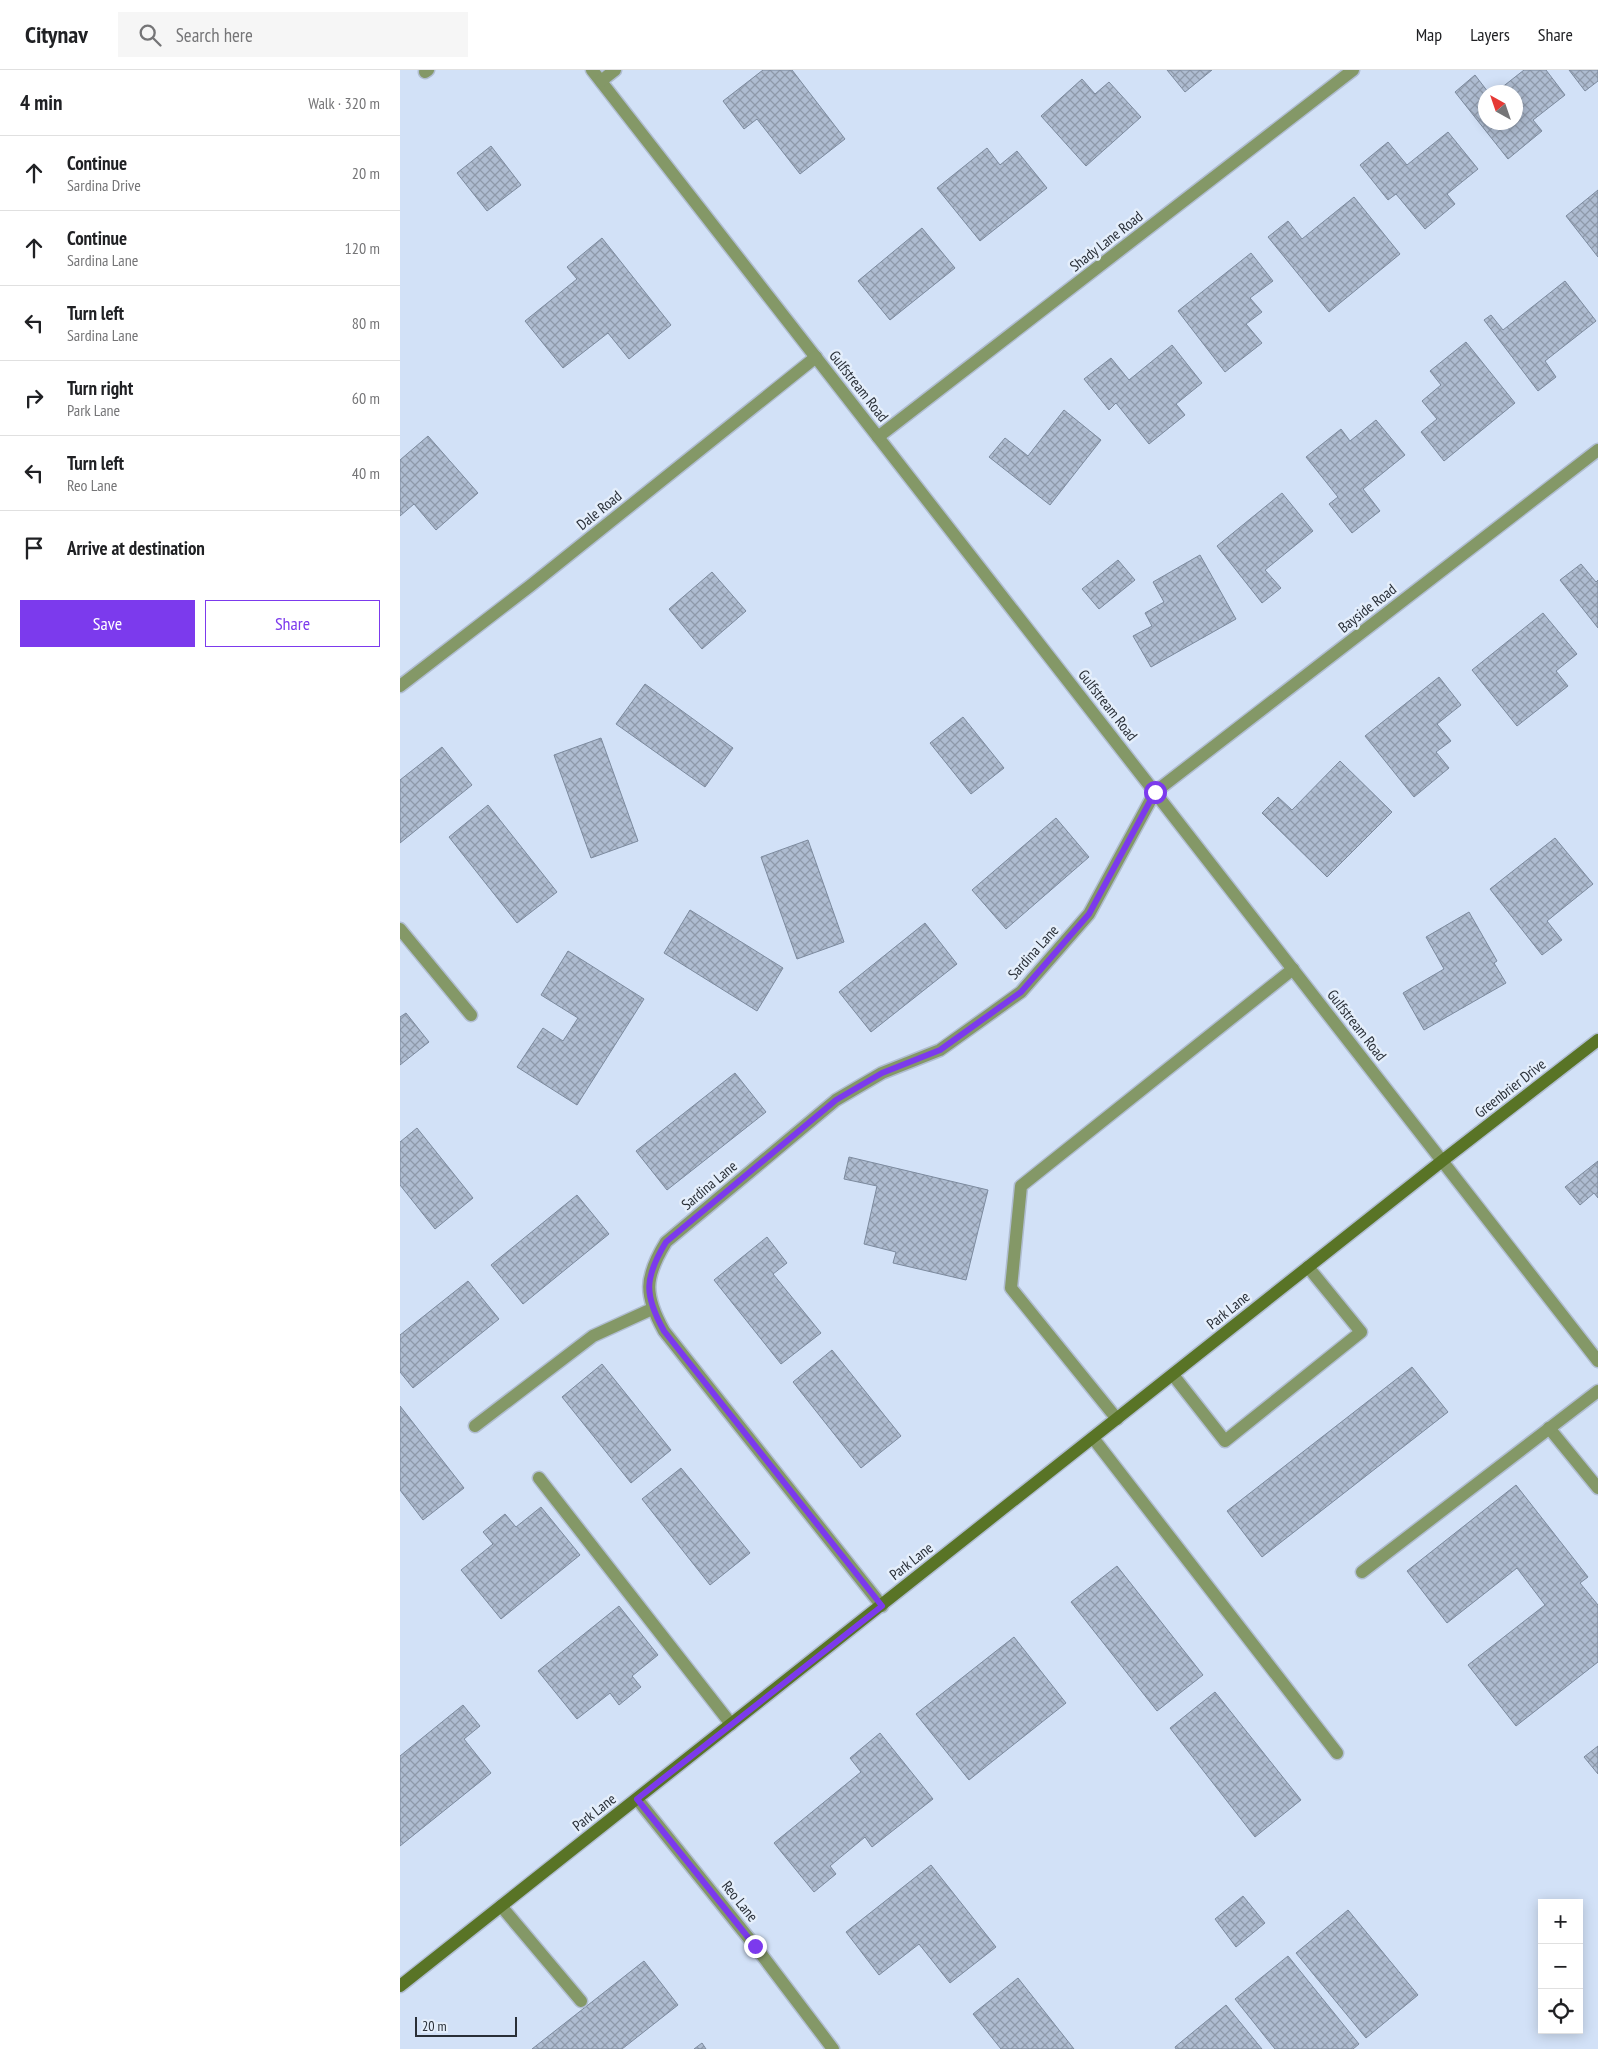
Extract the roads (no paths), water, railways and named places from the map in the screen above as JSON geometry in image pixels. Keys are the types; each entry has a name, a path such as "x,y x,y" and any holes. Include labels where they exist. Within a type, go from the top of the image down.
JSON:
{"street":[{"name":"Gulfstream Road","path":"592,70 1598,1361"},
{"path":"601,81 615,70"},
{"name":"Shady Lane Road","path":"878,437 1353,70"},
{"name":"Dale Road","path":"400,686 530,586 816,357"},
{"name":"Bayside Road","path":"1155,792 1598,450"},
{"name":"Sardina Lane","path":"882,1606 664,1331 652,1309 649,1285 654,1263 666,1242 836,1100 882,1073 940,1050 1021,992 1089,914 1155,792"},
{"path":"400,929 471,1015"},
{"path":"1117,1419 1011,1288 1021,1186 1293,970"},
{"name":"Greenbrier Drive","path":"1442,1161 1598,1040"},
{"name":"Park Lane","path":"400,1986 1442,1161"},
{"path":"1172,1375 1225,1441 1361,1332 1308,1267"},
{"path":"475,1426 593,1336 652,1309"},
{"path":"1362,1572 1598,1391"},
{"path":"1550,1428 1598,1488"},
{"path":"1092,1438 1337,1753"},
{"path":"539,1478 731,1724"},
{"name":"Reo Lane","path":"637,1799 755,1946 833,2049"},
{"path":"501,1906 581,2001"}]}
